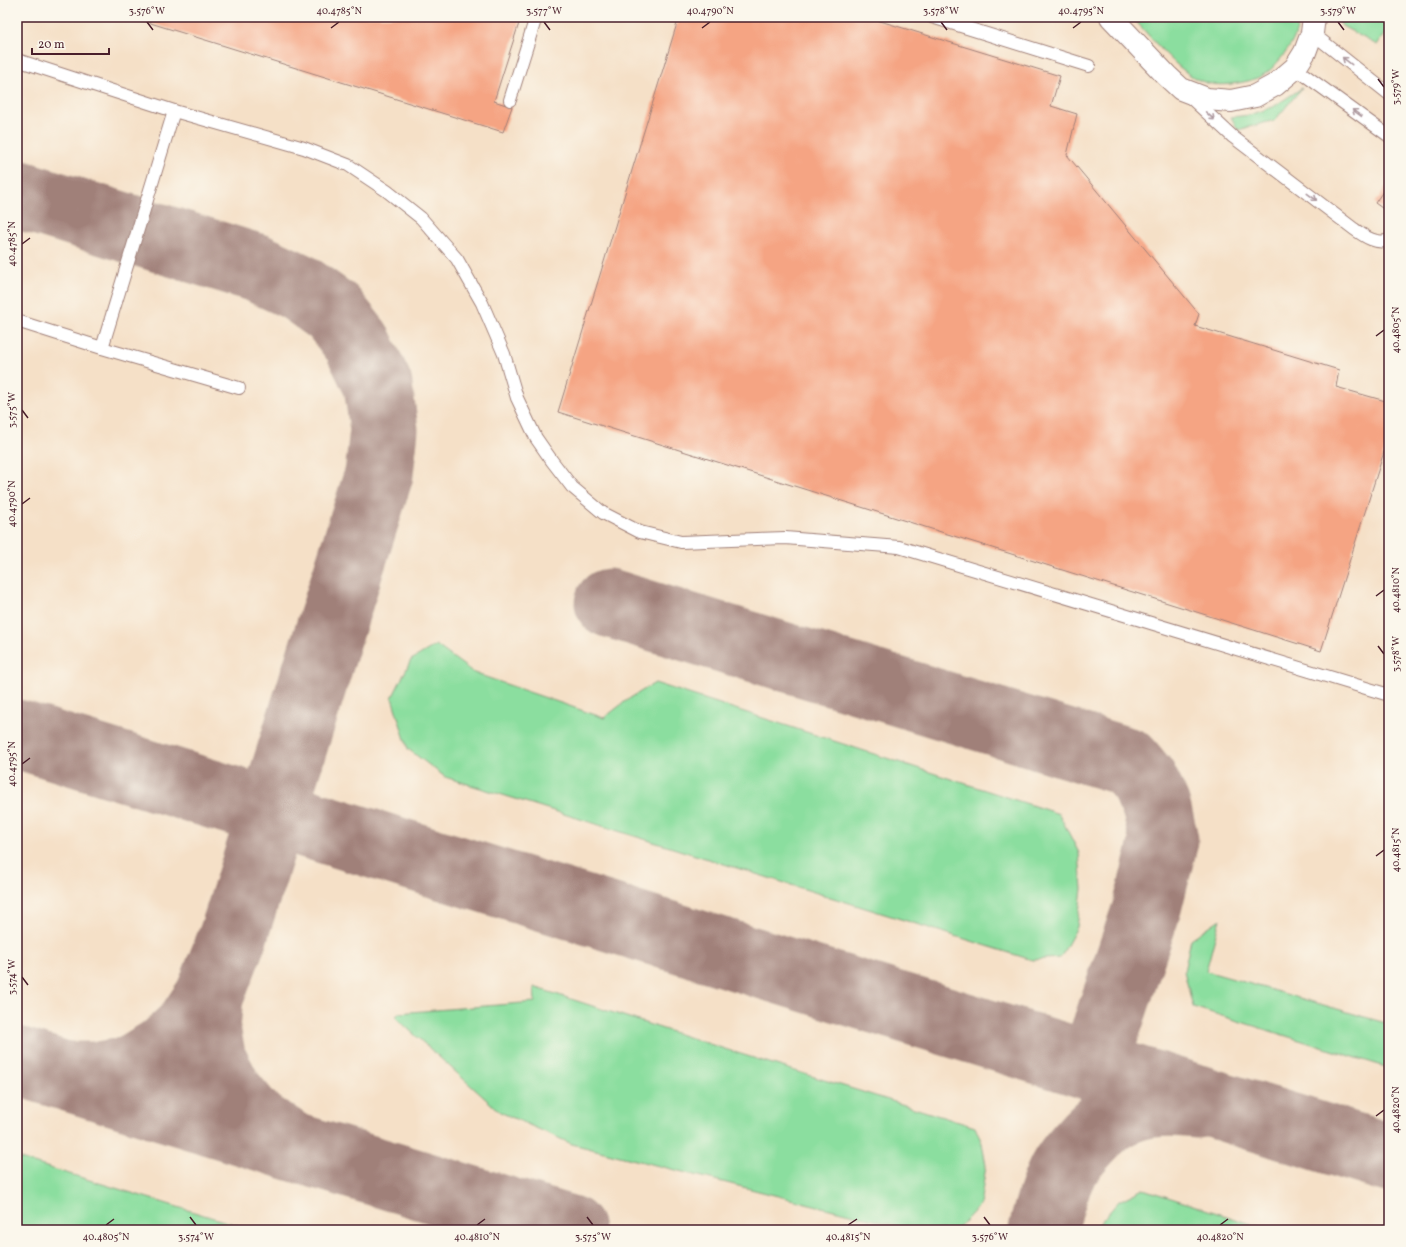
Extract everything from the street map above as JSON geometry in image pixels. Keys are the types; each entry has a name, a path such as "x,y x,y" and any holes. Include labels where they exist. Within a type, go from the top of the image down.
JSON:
{"street":[{"path":"1111,17 1181,89 1207,99 1231,102 1255,96 1275,86 1295,68 1305,52 1313,25"}],"lane":[{"path":"510,100 536,17"},
{"path":"932,17 1089,66"},
{"path":"1313,25 1389,94"},
{"path":"17,60 174,111 304,148 348,165 387,191 421,218 457,259 482,302 504,354 517,398 536,438 572,487 603,513 640,532 681,542 785,538 898,547 1389,695"},
{"path":"1295,68 1389,136"},
{"path":"1181,89 1233,137 1354,229 1367,238 1384,242 1389,240"},
{"path":"102,348 174,111"},
{"path":"17,320 102,348 239,388"}],"green space":[{"path":"1132,17 1298,17 1298,24 1292,43 1271,69 1263,75 1248,81 1220,85 1201,81 1183,70"},
{"path":"1336,17 1389,17 1389,27 1377,45 1342,26"},
{"path":"1302,88 1275,120 1238,130 1231,117 1250,115 1273,107"},
{"path":"436,645 474,673 604,718 627,700 655,683 1059,814 1079,853 1082,889 1077,927 1060,958 1032,960 445,777 408,749 392,698 411,660"},
{"path":"1220,919 1206,971 1389,1024 1389,1068 1193,1007 1184,971 1191,939"},
{"path":"534,987 731,1051 975,1127 982,1143 986,1166 980,1205 954,1230 913,1230 572,1144 500,1112 396,1018 398,1013 535,1002"},
{"path":"17,1158 253,1230 17,1230"},
{"path":"1143,1189 1270,1230 1097,1230 1098,1225 1119,1201"}],"building":[{"path":"131,17 521,17 494,101 512,107 503,132"},
{"path":"679,17 867,17 1060,76 1051,106 1077,114 1067,155 1199,314 1195,326 1339,370 1336,387 1389,402 1389,436 1321,651 558,412"},
{"path":"1388,184 1389,185 1389,213 1375,203"}],"taxiway":[{"path":"17,194 257,268 298,287 333,312 357,342 378,385 384,430 379,474 233,936 209,997 189,1027 166,1049 129,1071 99,1076 67,1076"},
{"path":"609,603 1128,762 1143,780 1156,806 1164,840 1147,908 1093,1067"},
{"path":"17,734 1389,1158"},
{"path":"209,997 206,1028 212,1060 229,1092 254,1122 284,1141"},
{"path":"17,1061 294,1147 570,1230"},
{"path":"1043,1230 1053,1193 1064,1168 1082,1145 1107,1121 1134,1107 1148,1104 1163,1102 1197,1104"}]}
